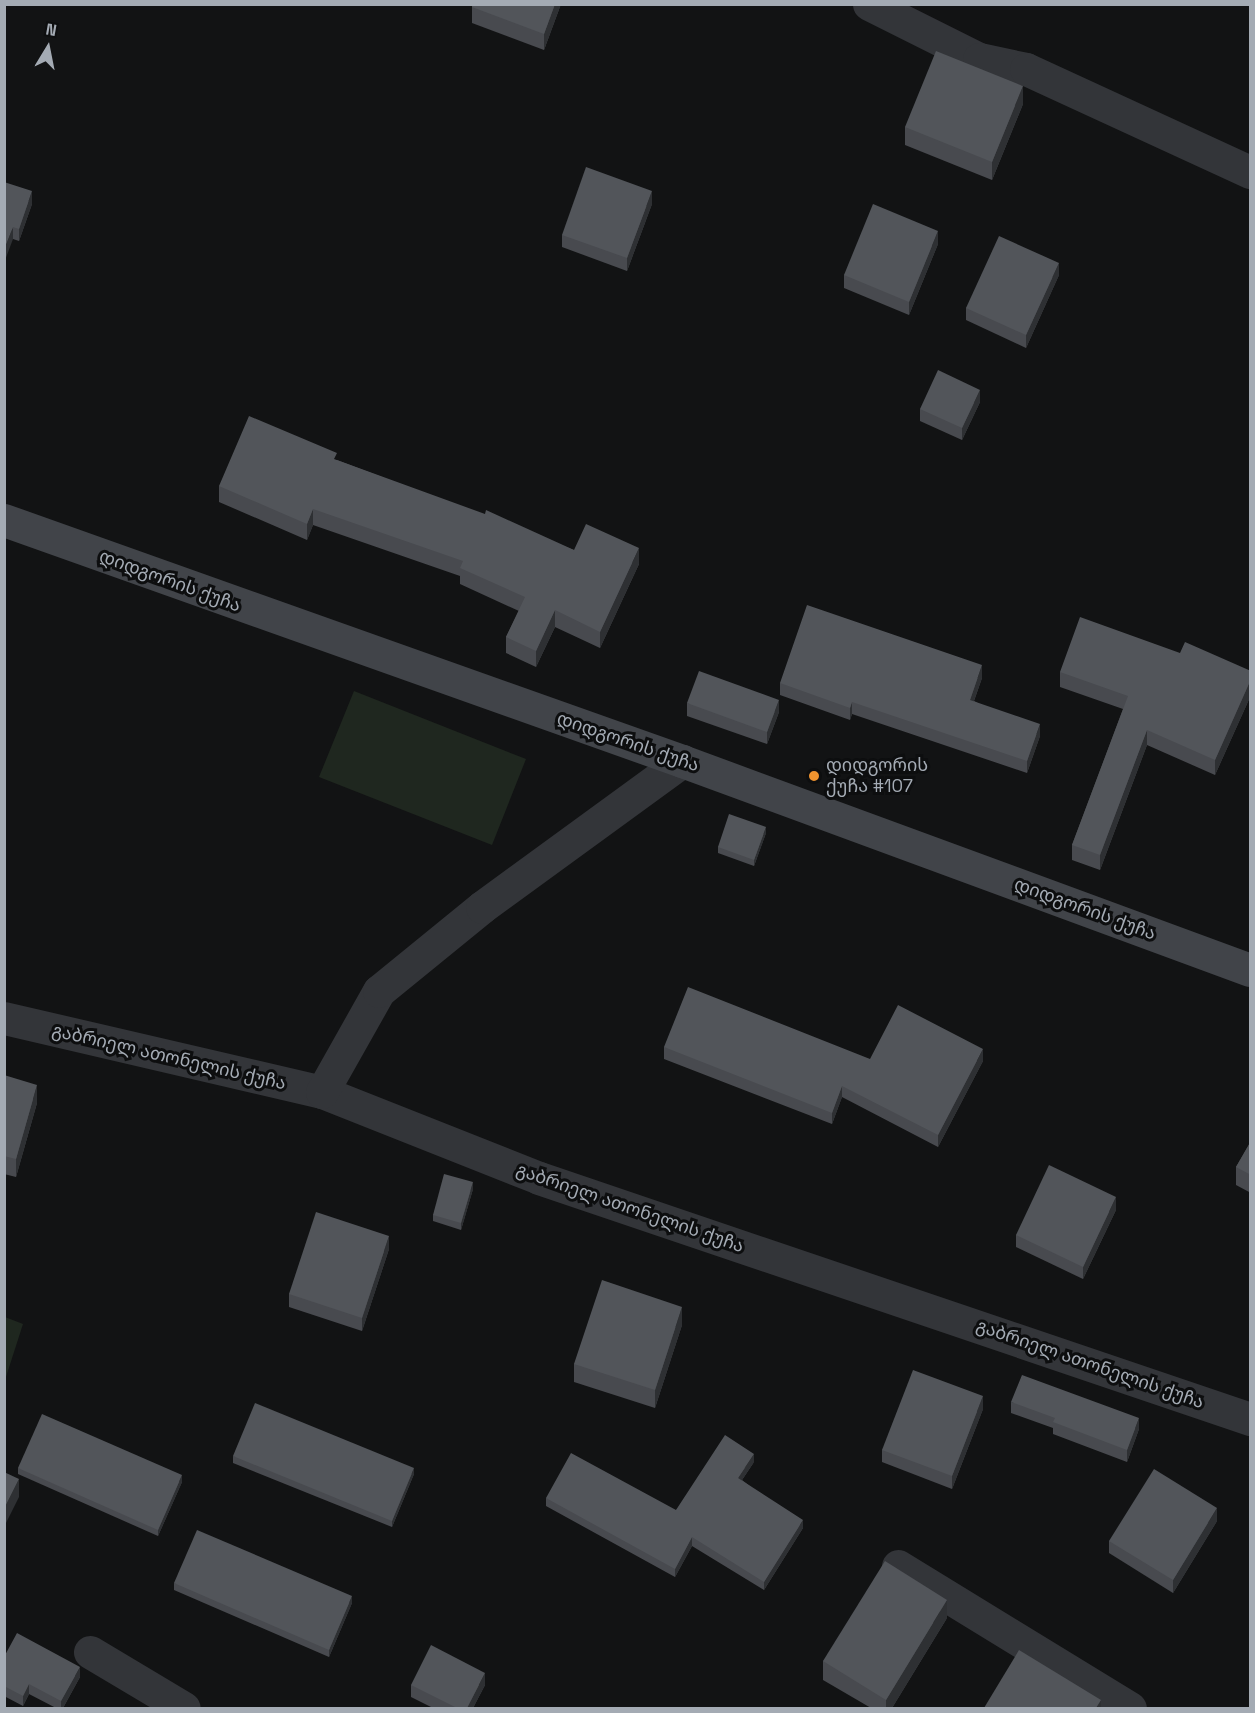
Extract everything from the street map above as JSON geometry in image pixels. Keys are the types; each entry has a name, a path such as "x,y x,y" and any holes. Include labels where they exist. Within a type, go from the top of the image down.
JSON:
{"street":[{"path":"869,4 979,59 1026,69 1251,172"},
{"name":"დიდგორის ქუჩა","path":"4,520 682,761 1251,970"},
{"path":"322,1092 379,991 482,907 682,761"},
{"name":"გაბრიელ ათონელის ქუჩა","path":"4,1018 322,1092 539,1178 1251,1419"},
{"path":"898,1566 1130,1708"},
{"path":"90,1652 184,1708"}],"shaded area":[{"path":"354,691 526,759 492,845 319,777"},
{"path":"4,1317 23,1324 5,1380"}],"building":[{"path":"473,4 555,4 544,34 472,7"},
{"path":"936,51 1023,86 992,162 905,127"},
{"path":"586,167 652,191 627,258 562,235"},
{"path":"4,182 32,191 19,229 13,227 4,250"},
{"path":"873,204 938,231 909,302 844,275"},
{"path":"999,236 1059,263 1026,335 966,308"},
{"path":"938,370 980,390 962,428 920,409"},
{"path":"249,416 337,453 334,459 485,514 486,510 574,550 586,524 639,548 600,632 555,610 536,651 506,637 525,597 460,568 463,561 313,509 307,524 219,486"},
{"path":"807,605 982,665 970,700 1040,724 1027,761 852,702 850,708 780,683"},
{"path":"1080,617 1180,653 1185,642 1251,671 1251,679 1215,760 1147,730 1100,855 1072,845 1128,696 1060,672"},
{"path":"699,671 779,700 767,732 687,703"},
{"path":"729,814 766,827 754,860 718,847"},
{"path":"688,987 870,1059 898,1005 983,1049 938,1135 842,1086 832,1113 664,1047"},
{"path":"4,1075 37,1085 16,1159 4,1156"},
{"path":"1251,1141 1251,1175 1236,1167"},
{"path":"1049,1165 1116,1197 1083,1267 1016,1235"},
{"path":"444,1174 473,1182 461,1223 433,1215"},
{"path":"316,1212 389,1236 362,1318 289,1294"},
{"path":"602,1280 682,1307 655,1390 574,1364"},
{"path":"913,1370 983,1396 952,1476 882,1450"},
{"path":"1022,1375 1139,1418 1127,1450 1053,1422 1055,1418 1011,1402"},
{"path":"255,1403 414,1468 392,1521 233,1456"},
{"path":"42,1414 182,1475 158,1530 18,1468"},
{"path":"725,1435 754,1454 738,1478 803,1520 764,1582 692,1537 675,1569 546,1498 571,1453 676,1510"},
{"path":"1154,1469 1217,1508 1173,1580 1109,1541"},
{"path":"4,1472 19,1479 4,1509"},
{"path":"197,1530 352,1596 329,1650 174,1583"},
{"path":"885,1561 947,1600 886,1700 823,1661"},
{"path":"17,1633 80,1667 61,1701 29,1684 23,1696 4,1686 4,1657"},
{"path":"431,1645 485,1673 467,1708 457,1708 411,1685"},
{"path":"1019,1650 1101,1700 1096,1708 984,1708"}],"place":[{"name":"დიდგორის ქუჩა #107","path":"814,776"}]}
